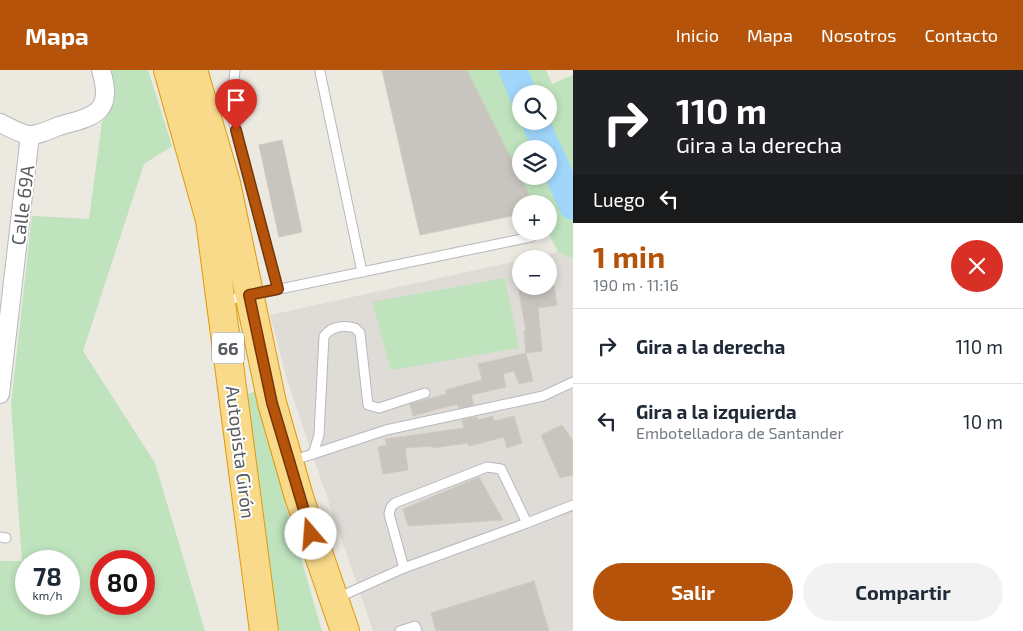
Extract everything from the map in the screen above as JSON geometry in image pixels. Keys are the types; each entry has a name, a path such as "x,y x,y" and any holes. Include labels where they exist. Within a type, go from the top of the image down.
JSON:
{"highway":[{"name":"Autopista Girón","path":"168,70 204,195 214,243 265,625"},
{"name":"Autopista Girón","path":"193,70 223,169 272,403 301,458 334,600 345,631"},
{"path":"334,600 335,631"}],"street":[{"path":"0,123 30,135 91,117 100,109 105,99 106,86 101,70"},
{"name":"Calle 69A","path":"0,394 30,135"}],"lane":[{"path":"234,70 231,112 278,289"},
{"path":"320,72 362,272"},
{"path":"222,301 517,240"},
{"path":"301,458 319,435 324,336 328,330 335,327 350,326 360,333 368,405 379,408 424,393"},
{"path":"301,458 386,430 543,396 573,382"},
{"path":"404,568 389,514 391,507 395,503 488,466 502,470 527,523"},
{"path":"334,600 404,568 573,505"},
{"path":"400,631 415,626 417,631"}],"shaded area":[{"path":"557,252 573,259 573,631 373,631 287,380 270,315 512,262 512,295 557,295"}],"green space":[{"path":"108,70 148,70 172,146 144,164 83,351 155,463 205,631 0,631 0,561 15,561 15,615 80,615 80,550 21,550 11,405 32,216 89,219 102,122 111,109 114,92"},
{"path":"467,70 546,70 552,84 573,75 573,259 557,250 552,240 557,240 557,195 530,195 524,185 557,185 557,140 512,140 512,160"},
{"path":"505,278 519,348 391,370 372,302"},
{"path":"258,391 285,503 322,631 280,631 276,619 243,395"}],"building":[{"path":"382,70 467,70 512,160 512,185 524,185 530,195 512,195 512,216 420,235"},
{"path":"282,140 302,232 279,237 259,145"},
{"path":"520,295 555,295 557,305 538,308 542,351 526,353 524,331 526,331"},
{"path":"526,353 533,381 519,384 514,371 503,374 506,387 471,395 474,405 459,408 457,404 413,416 410,404 446,394 445,390 482,380 478,364"},
{"path":"493,416 494,421 514,416 522,443 507,448 504,437 469,446 468,443 432,448 432,446 405,448 408,470 383,474 378,447 387,445 385,439 464,428 462,420 477,417 478,420"},
{"path":"562,425 573,441 573,475 560,478 541,435"},
{"path":"479,477 503,520 408,526 403,509"},
{"path":"534,581 549,631 436,631 431,613"}],"waterway":[{"path":"513,70 519,85"},
{"path":"539,130 543,140"},
{"path":"557,170 573,206"}],"route":[{"path":"236,130 278,289 249,295 272,403 311,534"}]}
